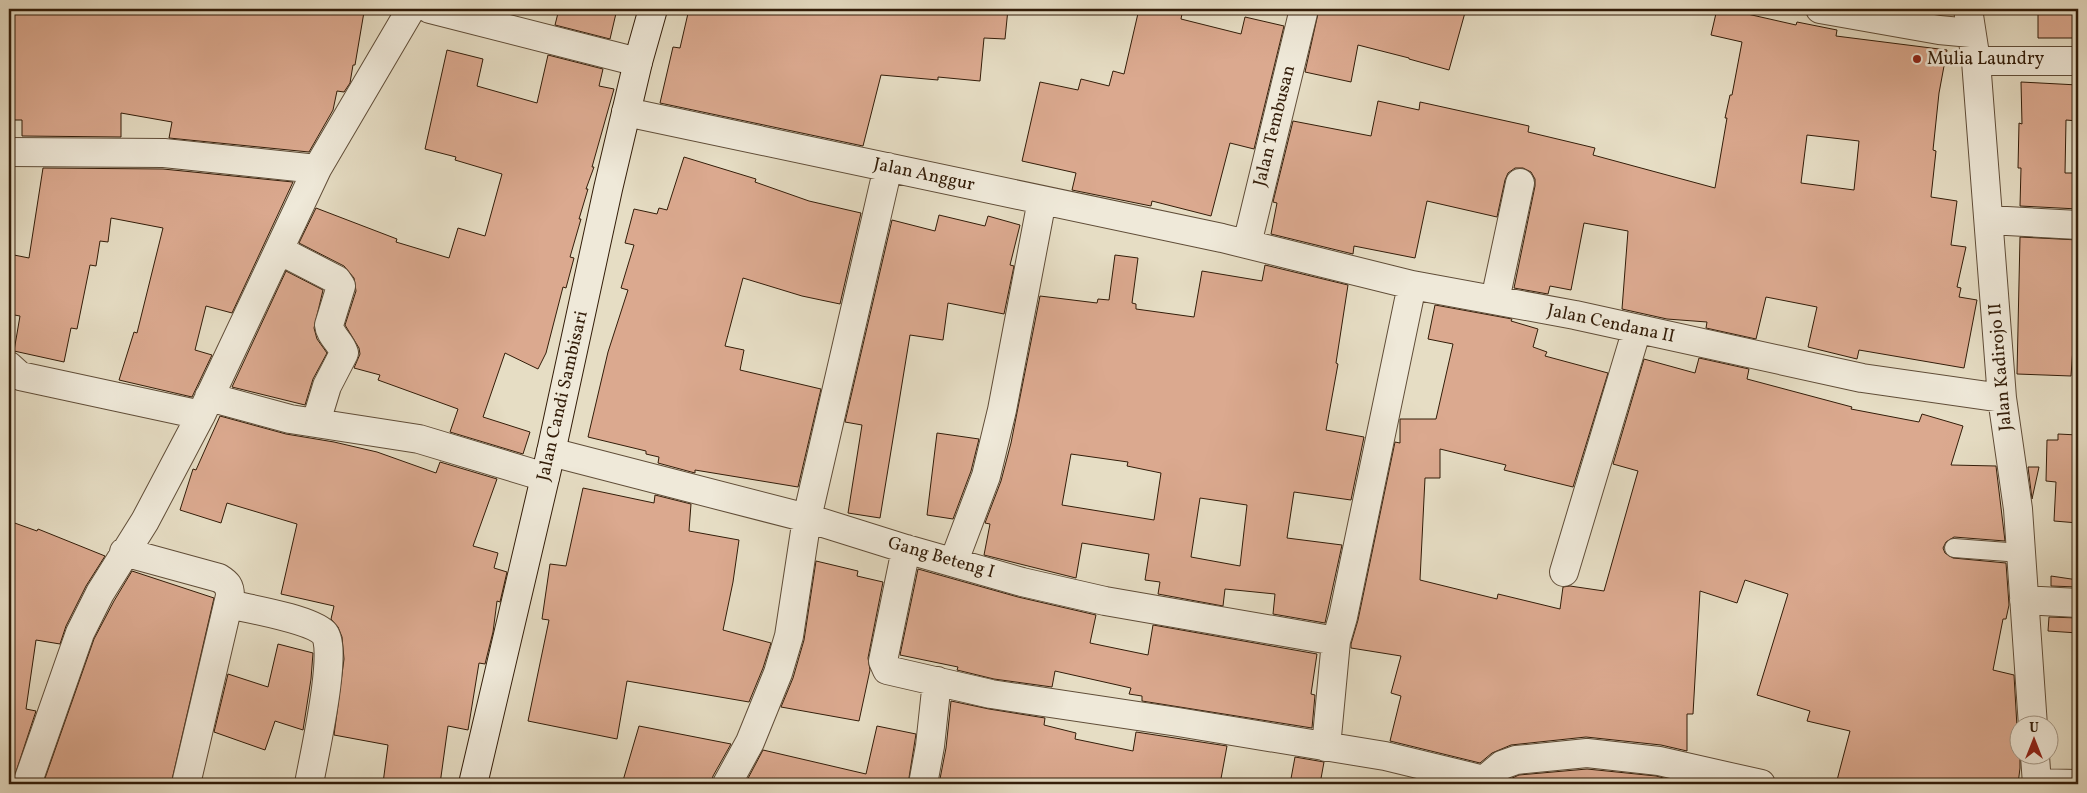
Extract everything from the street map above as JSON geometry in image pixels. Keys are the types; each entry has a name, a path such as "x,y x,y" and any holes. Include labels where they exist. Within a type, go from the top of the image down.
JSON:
{"street":[{"path":"27,784 80,633 100,593 145,520 205,406 317,169 411,9"},
{"path":"430,9 638,62"},
{"name":"Jalan Candi Sambisari","path":"478,783 626,112 638,62 654,9"},
{"name":"Jalan Tembusan","path":"1234,241 1304,9"},
{"path":"1820,9 1939,30 1969,21"},
{"name":"Jalan Kadirojo II","path":"1969,21 1976,61 2002,398 2018,509 2032,716"},
{"path":"1976,61 2078,61"},
{"name":"Jalan Anggur","path":"626,112 1234,241"},
{"path":"9,152 164,153 317,169"},
{"path":"728,784 750,742 778,673 792,619 807,518 888,167"},
{"path":"1495,300 1520,183"},
{"path":"954,561 986,476 1002,410 1042,200"},
{"path":"1989,220 2078,225"},
{"name":"Jalan Cendana II","path":"1234,241 1412,285 1637,329 1862,378 2002,398"},
{"path":"278,250 337,280 341,286 329,325 329,332 340,343 344,353 327,386 316,422"},
{"path":"1326,747 1336,642 1343,617 1412,285"},
{"path":"1564,572 1637,329"},
{"name":"Gang Beteng I","path":"9,366 20,376 419,439 807,518 1022,582 1105,601 1336,642"},
{"path":"906,549 884,666 892,672 991,694 1169,720 1385,756 1483,782 1502,765 1516,760 1587,753 1659,761 1761,784"},
{"path":"124,552 219,578 227,583 230,589 186,784"},
{"path":"2024,600 2078,602"},
{"path":"228,604 311,624 325,633 329,675 309,784"},
{"path":"923,784 930,746 937,681"},
{"path":"2036,766 2037,783 2076,784"}],"lane":[{"path":"1954,548 2020,553"}],"building":[{"path":"12,9 346,9 364,12 350,83 344,92 337,91 333,110 309,152 169,138 172,122 121,113 121,137 22,136 22,120 9,120 9,20 12,20"},
{"path":"559,9 617,9 610,39 555,25"},
{"path":"689,9 1008,9 1005,39 984,38 980,81 938,77 938,80 881,75 863,146 660,103 673,47 680,48"},
{"path":"1139,9 1183,9 1181,19 1241,34 1245,17 1284,26 1254,149 1230,143 1211,216 1152,201 1151,206 1072,190 1076,173 1022,161 1040,82 1078,90 1081,79 1109,86 1113,71 1124,74"},
{"path":"1319,9 1466,9 1449,70 1358,45 1351,82 1305,72"},
{"path":"1717,9 1744,9 1743,13 1796,25 1797,22 1837,30 1836,36 1947,50 1939,93 1933,150 1936,151 1931,197 1957,201 1951,245 1966,247 1957,287 1961,288 1959,297 1977,300 1964,368 1859,350 1857,359 1808,347 1817,307 1766,297 1756,339 1706,328 1707,322 1667,319 1622,309 1628,231 1584,223 1571,290 1550,286 1548,294 1514,288 1535,186 1535,179 1531,172 1523,168 1515,168 1508,173 1497,217 1427,201 1415,258 1354,246 1353,254 1271,234 1277,203 1273,202 1293,121 1371,136 1378,101 1419,110 1420,102 1529,126 1528,132 1595,148 1593,155 1715,188 1727,118 1725,118 1730,95 1732,95 1742,42 1711,35","holes":["1807,135 1859,141 1854,190 1801,183"]},
{"path":"2038,9 2078,9 2078,38 2038,38"},
{"path":"447,50 483,59 477,86 537,103 548,55 603,69 599,86 614,89 592,167 594,167 586,189 588,189 579,219 581,219 570,257 574,258 566,288 563,287 546,353 538,369 505,353 483,417 530,432 523,454 450,432 458,409 378,380 380,375 354,368 360,354 359,348 345,325 356,291 354,278 344,266 299,243 316,208 397,239 396,242 449,258 458,228 485,236 502,174 455,160 456,157 425,149"},
{"path":"2021,82 2078,85 2078,121 2066,120 2065,173 2078,173 2078,209 2020,206 2021,168 2018,168 2019,123 2022,124"},
{"path":"684,157 756,179 755,182 809,201 861,213 840,304 802,296 743,278 725,346 744,350 740,370 821,389 798,487 695,470 695,473 658,463 659,457 646,454 646,451 588,437 608,352 628,290 621,288 634,245 625,243 634,209 657,214 659,208 667,210"},
{"path":"43,168 163,169 293,182 232,313 206,306 195,350 212,355 192,397 119,380 134,332 137,333 163,228 111,218 108,242 100,241 96,266 90,265 77,329 71,328 64,362 14,351 20,316 9,314 9,287 14,255 29,258"},
{"path":"939,215 985,226 988,216 1020,225 1010,265 1014,266 1004,314 948,303 943,340 910,335 880,518 848,513 862,425 845,422 892,220 935,231"},
{"path":"2020,237 2078,240 2078,306 2076,306 2071,376 2017,374"},
{"path":"1115,255 1138,258 1132,303 1136,304 1136,309 1194,317 1202,271 1262,281 1265,265 1348,285 1336,363 1338,364 1326,430 1364,437 1351,500 1294,492 1287,538 1342,545 1325,623 1273,614 1275,594 1225,589 1223,606 1158,594 1160,582 1145,580 1149,554 1082,543 1076,578 984,555 990,524 985,523 1001,481 1011,443 1040,296 1097,303 1098,299 1109,300","holes":["1071,454 1128,462 1127,466 1161,473 1154,520 1062,505","1200,498 1247,505 1240,566 1191,557"]},
{"path":"286,271 323,290 314,328 317,339 327,353 313,379 305,405 232,387"},
{"path":"1435,305 1512,319 1511,321 1538,329 1533,347 1547,352 1545,356 1608,373 1573,487 1504,470 1506,465 1440,449 1440,478 1425,478 1420,580 1497,599 1498,594 1560,609 1563,587 1570,586 1604,591 1638,471 1613,464 1644,359 1695,373 1699,358 1749,369 1747,379 1852,407 1851,409 1919,422 1922,414 1963,426 1951,465 1996,466 2005,541 1954,537 1946,542 1943,548 1945,553 1953,558 2006,563 2009,605 2006,619 2003,619 1993,670 2014,675 2016,716 2010,716 2010,766 2020,766 2018,784 1975,782 1975,784 1836,784 1850,731 1807,721 1810,711 1757,695 1788,594 1745,580 1737,603 1700,591 1693,714 1687,714 1687,751 1661,745 1586,737 1511,745 1492,753 1480,763 1390,741 1401,696 1391,693 1401,656 1351,648 1351,644 1358,620 1395,442 1400,443 1400,419 1436,419 1453,344 1428,339"},
{"path":"220,416 286,434 377,452 436,473 440,462 497,479 473,546 498,553 494,568 507,572 500,602 497,601 493,632 485,664 479,663 468,730 448,726 440,784 383,783 388,745 334,735 344,659 342,637 338,627 331,619 334,606 281,594 297,524 227,503 221,523 180,510 193,469 196,470"},
{"path":"937,433 979,439 971,471 953,519 927,515"},
{"path":"2058,434 2078,435 2078,523 2054,521 2056,482 2046,481 2047,440 2058,440"},
{"path":"2028,467 2039,467 2032,499"},
{"path":"583,488 654,503 655,495 691,504 689,531 739,540 723,630 771,643 749,702 627,681 617,739 528,721 549,620 542,619 550,564 566,566"},
{"path":"9,521 37,531 38,529 105,556 86,586 66,626 60,644 36,640 26,709 36,711 12,784 9,784"},
{"path":"816,561 858,571 857,576 883,582 868,658 870,670 859,721 781,707 793,678 804,640"},
{"path":"918,569 1018,597 1096,615 1090,643 1148,655 1153,625 1317,654 1311,694 1315,695 1312,728 1142,701 1142,696 1129,694 1131,688 1055,671 1052,687 994,679 957,670 958,667 900,655"},
{"path":"132,571 214,598 171,784 43,784 94,639"},
{"path":"2051,576 2078,580 2078,587 2051,586"},
{"path":"2049,617 2078,618 2078,633 2048,631"},
{"path":"278,644 313,653 303,730 275,721 265,750 214,732 228,674 268,687"},
{"path":"951,701 1045,718 1044,725 1076,733 1075,739 1133,751 1136,732 1227,746 1220,784 939,784 946,748"},
{"path":"639,726 731,744 713,776 711,784 622,784"},
{"path":"877,726 916,734 908,784 745,784 763,750 866,774"},
{"path":"1295,757 1324,762 1320,784 1290,784"},
{"path":"1587,769 1656,776 1686,784 1503,784 1519,775"}],"place":[{"name":"Mulia Laundry","path":"1917,59"}]}
